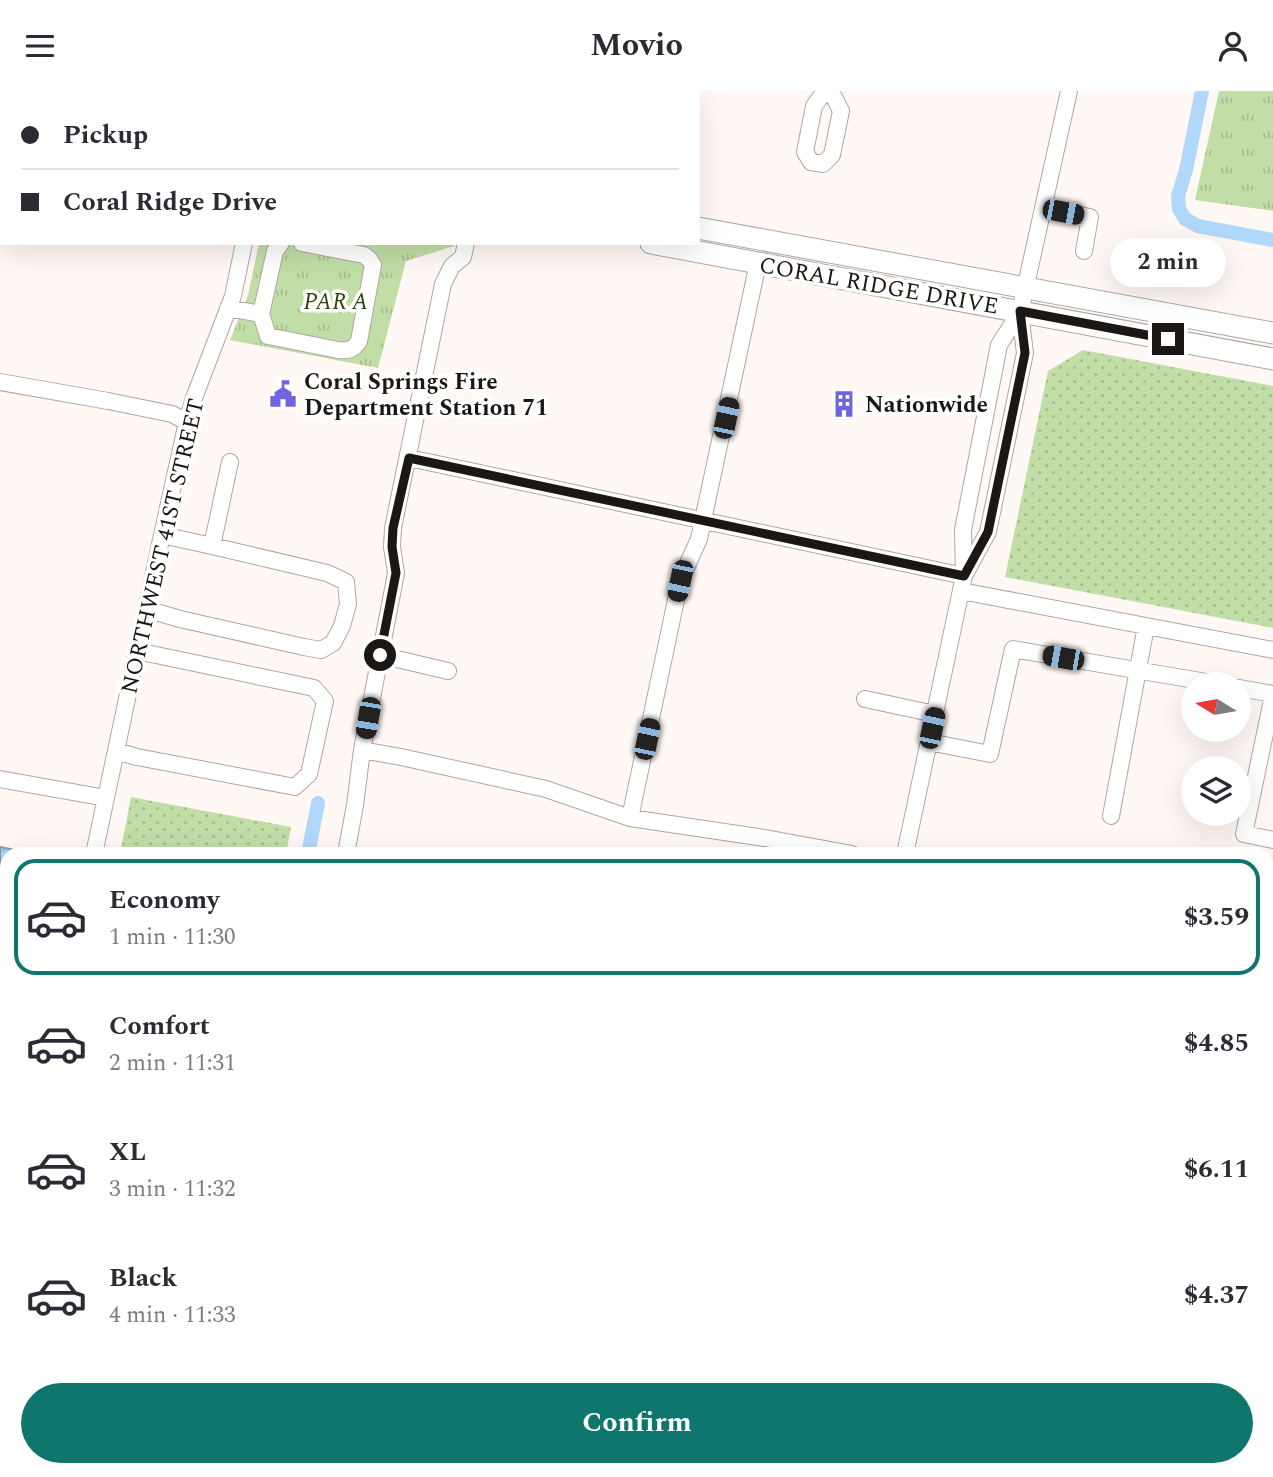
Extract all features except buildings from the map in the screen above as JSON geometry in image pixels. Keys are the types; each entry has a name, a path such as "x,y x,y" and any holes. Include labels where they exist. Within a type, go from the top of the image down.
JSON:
{"main road":[{"name":"CORAL RIDGE DRIVE","path":"700,227 1273,333"},
{"name":"CORAL RIDGE DRIVE","path":"662,245 1273,359"}],"street":[{"path":"963,583 988,532 1025,353 1020,311 1069,91"},
{"path":"1043,208 1090,217 1084,251"},
{"name":"NORTHWEST 41ST STREET","path":"95,847 187,422 228,308 244,245"},
{"path":"280,245 275,251 261,314 268,336 348,351 359,341 373,265 364,255 312,245"},
{"path":"346,847 396,573 392,547 393,528 443,284 452,266 463,257 466,245"},
{"path":"630,818 680,581 699,539 704,519 758,263"},
{"path":"228,308 261,314"},
{"path":"906,847 963,583 963,530 999,345 1020,311"},
{"path":"0,382 172,414 187,422"},
{"path":"409,458 704,519 1146,626 1273,650"},
{"path":"212,546 230,462"},
{"path":"146,609 321,650 333,643 342,626 348,604 346,582 327,573 162,535"},
{"path":"1111,816 1146,626"},
{"path":"929,742 990,754 1013,649 1181,678"},
{"path":"116,751 295,787 309,774 320,725 325,701 314,688 137,651"},
{"path":"380,655 448,671"},
{"path":"1251,690 1273,694 1244,834 1273,840"},
{"path":"865,699 935,714"},
{"path":"362,750 546,789 630,818 814,847"},
{"path":"0,779 106,797"}],"green space":[{"path":"1219,91 1273,91 1273,211 1195,200"},
{"name":"PAR A","path":"259,245 454,245 406,261 378,368 230,340 248,295"},
{"path":"1083,350 1273,386 1273,628 1005,577 1048,371"},
{"path":"131,797 291,827 287,847 121,847"}],"waterway":[{"path":"1202,91 1178,196 1179,209 1185,219 1198,226 1273,240"},
{"path":"309,847 318,803"}],"place":[{"name":"Coral Springs Fire Department Station 71","path":"283,394"},
{"name":"Nationwide","path":"844,404"}],"route":[{"path":"380,655 396,573 392,547 393,528 409,458 964,576 988,532 1025,353 1020,311 1168,339"}]}
